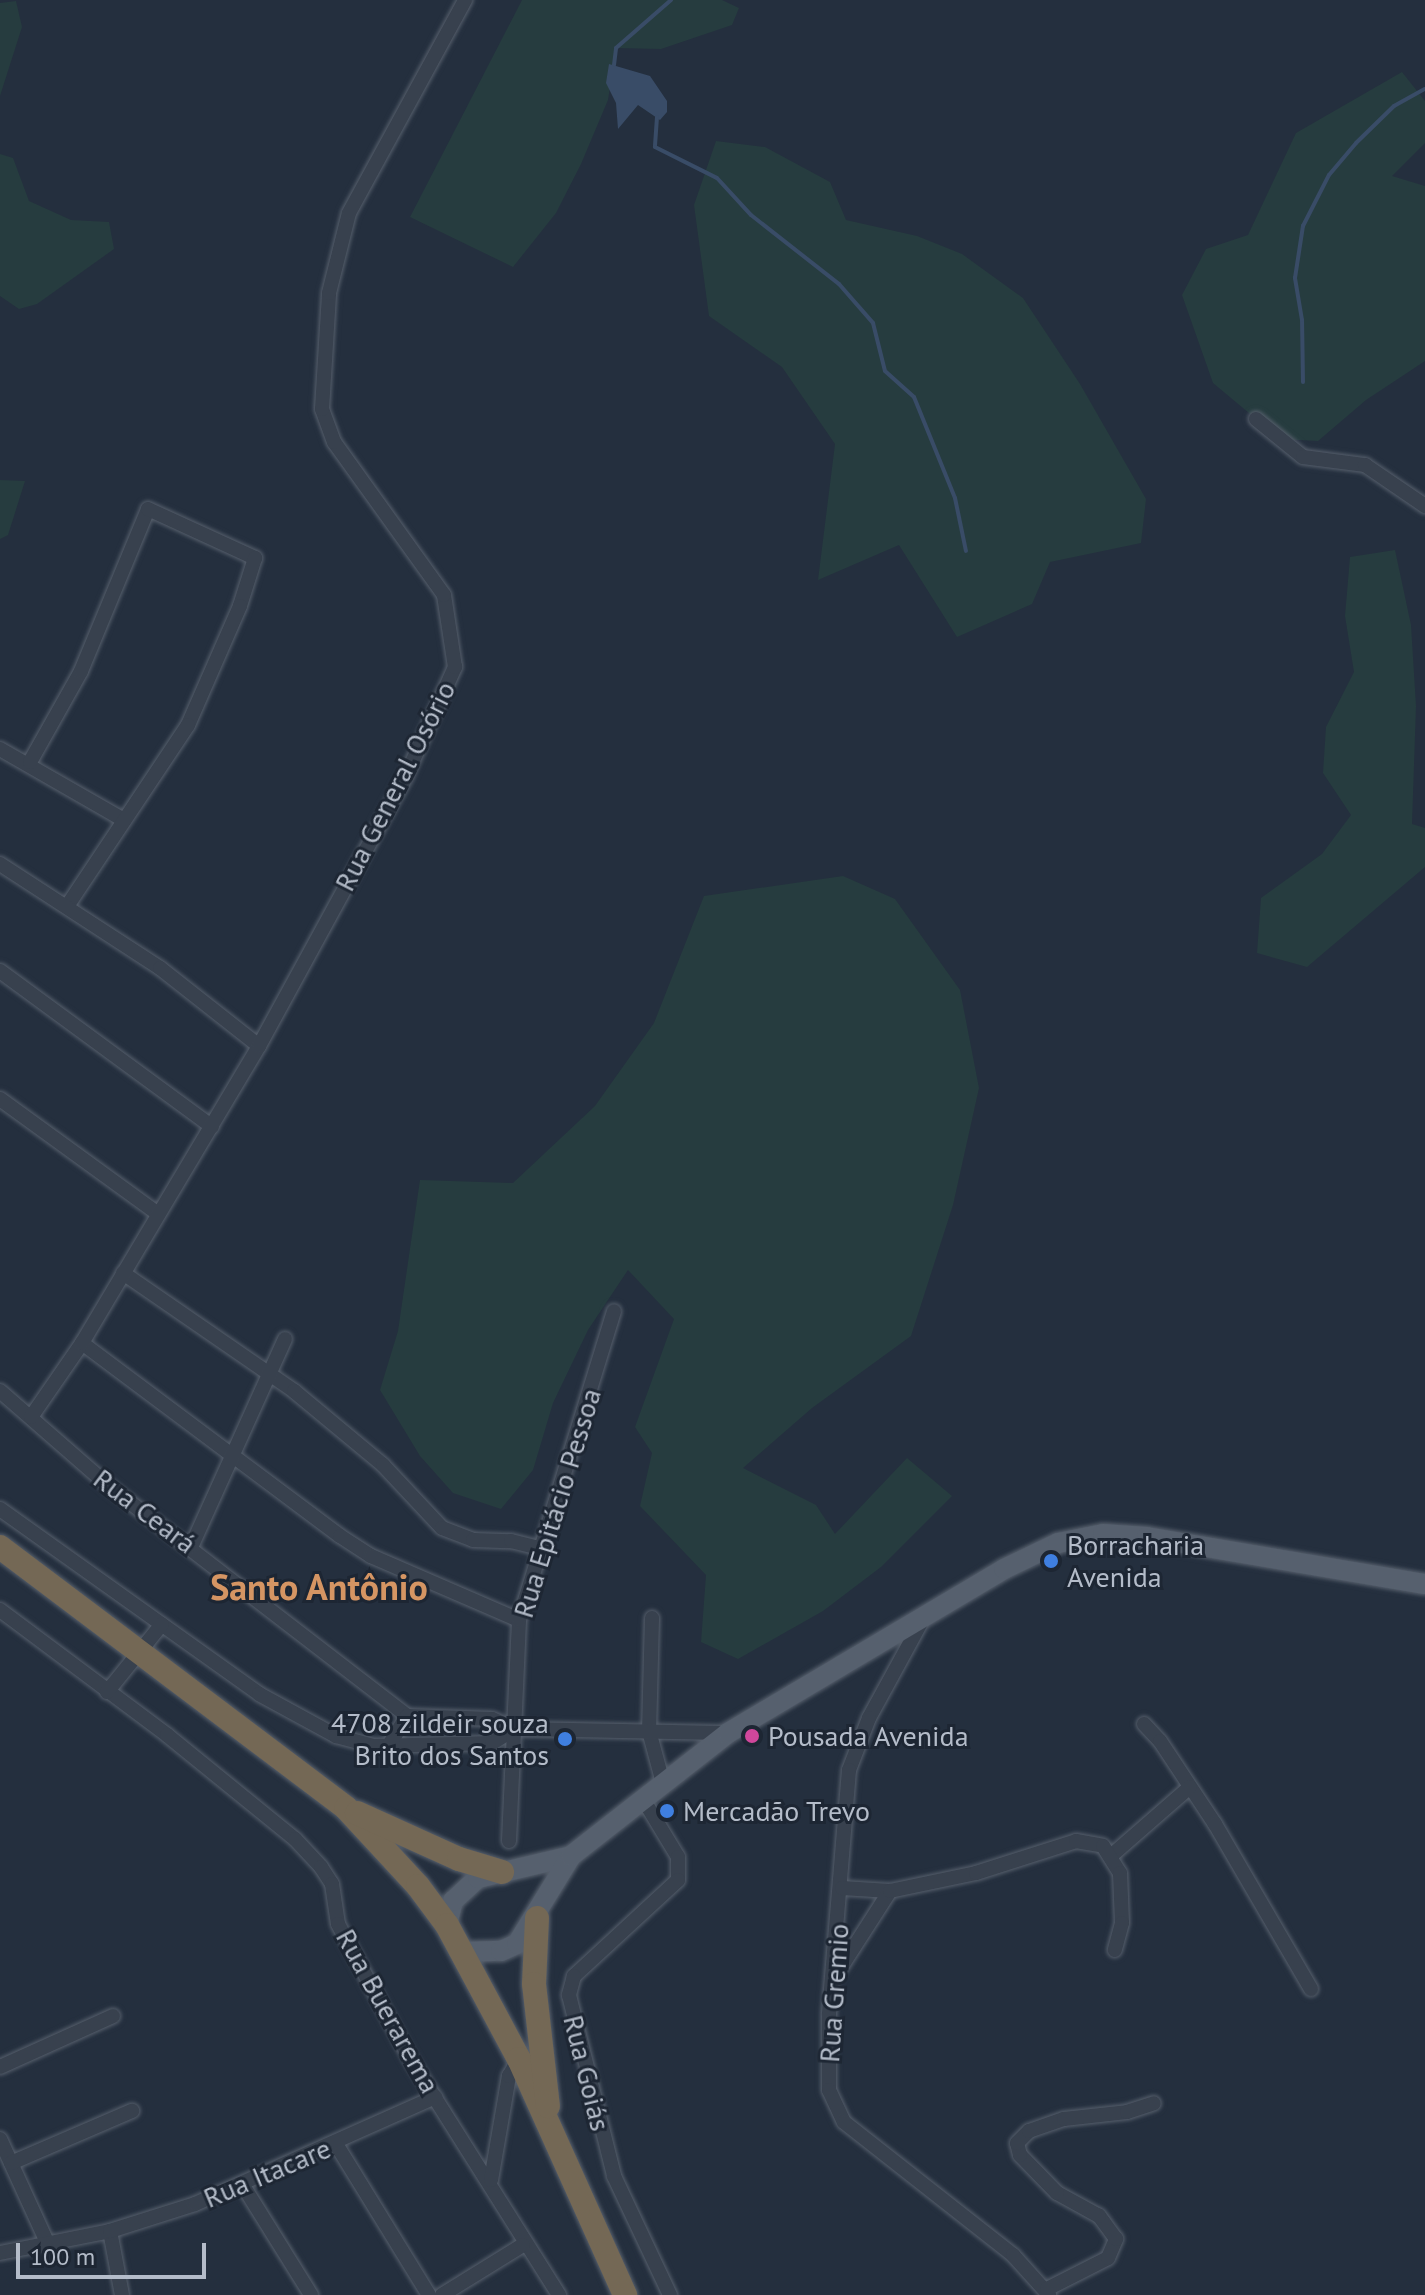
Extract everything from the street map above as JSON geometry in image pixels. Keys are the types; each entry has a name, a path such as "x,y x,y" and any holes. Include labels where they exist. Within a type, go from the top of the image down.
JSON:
{"highway":[{"path":"0,1547 346,1808 447,1925 519,2059 625,2295"},
{"path":"346,1808 459,1859 502,1872"},
{"path":"540,1906 534,1984 550,2128"}],"main road":[{"path":"463,1952 501,1951 517,1944 571,1856 728,1733 1036,1552 1080,1536 1147,1537 1425,1584"},
{"path":"447,1925 453,1901 465,1886 502,1872 527,1870 571,1856"},
{"path":"527,1870 540,1906"}],"street":[{"name":"Rua General Osório","path":"31,1417 82,1343 259,1046 406,776 455,667 444,595 334,442 322,409 329,293 349,213 465,0"},
{"path":"1256,419 1303,457 1365,465 1425,506"},
{"path":"30,762 81,671 148,509 255,558 240,606 188,725 68,905"},
{"path":"0,749 30,762 124,820"},
{"path":"0,864 68,905 160,968 259,1046"},
{"path":"0,971 212,1127"},
{"path":"0,1099 158,1214"},
{"path":"123,1273 270,1372 383,1465 442,1528 473,1540 511,1541 543,1549"},
{"name":"Rua Epitácio Pessoa","path":"509,1841 519,1620 614,1311"},
{"path":"192,1545 285,1339"},
{"path":"82,1343 371,1556 519,1620"},
{"name":"Rua Ceará","path":"0,1391 110,1487 192,1545 407,1716"},
{"path":"0,1509 312,1725 359,1743 389,1745 492,1743 514,1729"},
{"name":"Rua Buerarema","path":"0,1610 260,1809 321,1867 332,1884 338,1924 435,2097 491,2180 523,2245 559,2295"},
{"name":"Rua Gremio","path":"926,1616 852,1758 844,1800 842,1888 828,2059 835,2109 862,2138 1013,2255 1048,2292"},
{"path":"652,1618 649,1731 663,1783"},
{"path":"107,1692 162,1624"},
{"path":"389,1745 407,1716 492,1719 514,1729 728,1733"},
{"path":"1144,1724 1190,1787 1311,1989"},
{"path":"1112,1855 1190,1787"},
{"name":"Rua Goiás","path":"643,1799 678,1857 678,1880 574,1976 569,1995 614,2176 670,2295"},
{"path":"842,1888 890,1891 976,1873 1076,1841 1096,1842 1112,1855 1123,1895 1115,1950"},
{"path":"833,1979 890,1891"},
{"path":"0,2067 113,2016"},
{"path":"491,2180 509,2076 519,2059"},
{"name":"Rua Itacare","path":"0,2253 46,2240 110,2231 242,2184 435,2097"},
{"path":"1048,2292 1108,2258 1116,2239 1099,2216 1057,2193 1020,2155 1017,2143 1029,2131 1064,2119 1127,2112 1154,2103"},
{"path":"11,2163 132,2111"},
{"path":"0,2139 46,2240"},
{"path":"336,2144 429,2295"},
{"path":"242,2184 311,2295"},
{"path":"110,2231 122,2295"},
{"path":"442,2295 523,2245"}],"green space":[{"path":"522,0 722,0 739,8 732,25 661,49 616,48 608,100 581,164 556,213 513,267 410,217"},
{"path":"16,1 22,27 0,96 0,3"},
{"path":"1402,72 1425,101 1425,143 1392,176 1425,186 1425,361 1366,400 1318,441 1280,439 1213,383 1182,295 1206,249 1248,235 1296,133"},
{"path":"716,141 765,147 830,182 846,220 917,236 962,254 1023,298 1080,384 1146,499 1141,543 1050,562 1032,604 957,637 899,545 818,580 835,444 782,367 709,316 694,205"},
{"path":"0,154 13,158 29,201 71,220 109,222 114,249 37,304 19,309 0,296"},
{"path":"0,480 25,481 8,535 0,539"},
{"path":"1395,550 1411,625 1416,706 1412,824 1425,828 1425,867 1307,967 1257,953 1261,898 1322,854 1351,815 1323,773 1326,727 1354,672 1345,616 1350,557"},
{"path":"843,876 895,899 960,990 979,1088 953,1205 911,1336 812,1408 743,1468 816,1505 835,1534 907,1458 952,1496 881,1567 823,1611 738,1659 701,1642 706,1575 640,1506 652,1453 635,1427 674,1319 628,1270 588,1330 553,1403 533,1470 501,1509 453,1493 420,1456 380,1390 398,1331 420,1180 513,1183 595,1106 654,1023 704,896"}],"water":[{"path":"609,64 650,76 667,101 667,112 660,120 638,105 618,129 616,103 606,83"}],"waterway":[{"path":"614,65 616,48 671,0"},
{"path":"1303,382 1302,320 1295,278 1303,226 1329,175 1356,143 1394,106 1425,89"},
{"path":"657,117 655,147 717,178 751,215 839,284 873,323 885,371 914,397 955,498 966,551"}],"place":[{"name":"Borracharia Avenida","path":"1051,1561"},
{"name":"Pousada Avenida","path":"752,1736"},
{"name":"4708 zildeir souza Brito dos Santos","path":"565,1739"},
{"name":"Mercadão Trevo","path":"667,1811"}],"district":[{"name":"Santo Antônio","path":"319,1587"}]}
